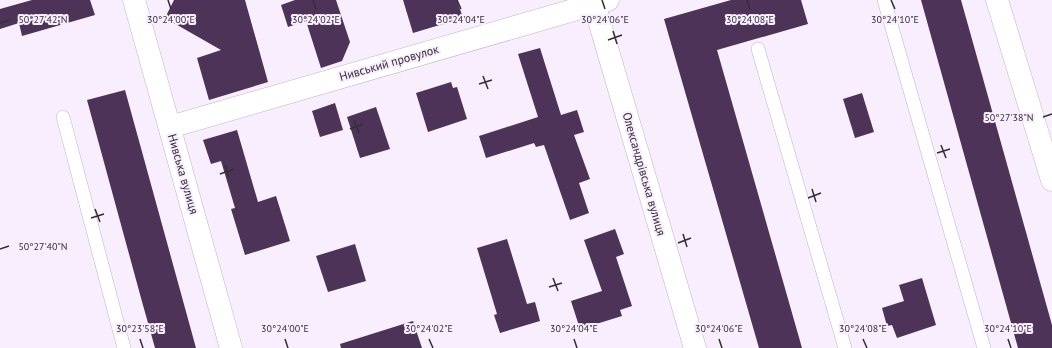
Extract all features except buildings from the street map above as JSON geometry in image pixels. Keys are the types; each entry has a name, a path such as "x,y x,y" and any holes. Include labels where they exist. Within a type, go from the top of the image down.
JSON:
{"street":[{"name":"Нивська вулиця","path":"134,0 231,348"},
{"path":"997,0 1052,180"},
{"name":"Нивський провулок","path":"170,127 598,1"},
{"name":"Олександрівська вулиця","path":"598,1 695,348"}],"lane":[{"path":"884,0 984,348"},
{"path":"758,49 845,348"},
{"path":"62,117 124,348"}]}
